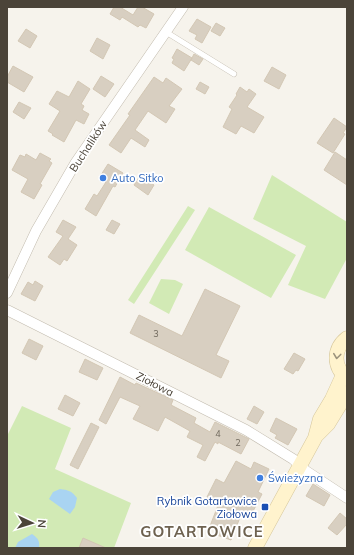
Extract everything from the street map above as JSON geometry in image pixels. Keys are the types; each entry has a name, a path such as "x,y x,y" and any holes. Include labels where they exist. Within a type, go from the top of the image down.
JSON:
{"main road":[{"path":"315,438 320,419 345,376 337,365 336,358 339,347 347,338"},
{"path":"255,548 315,438 342,406 347,393"}],"street":[{"name":"Buchalików","path":"7,293 36,231 76,162 182,7"},
{"name":"Ziołowa","path":"7,310 246,430 282,451 306,471 347,498"}],"lane":[{"path":"166,32 234,74"}],"green space":[{"path":"272,175 347,222 347,258 325,299 288,285 306,246 253,219"},
{"path":"188,206 195,210 134,304 128,300"},
{"path":"209,207 296,255 271,298 185,250"},
{"path":"161,279 175,280 183,284 169,314 149,303"},
{"path":"22,406 71,428 55,469 131,503 114,548 7,548 7,436"}],"water":[{"path":"60,489 70,491 77,498 75,507 70,514 49,499 53,492"},
{"path":"32,534 38,540 39,548 15,548 18,542"}],"building":[{"path":"114,7 120,7 133,15 138,7 142,7 154,14 146,28 140,25 138,27 122,17 120,20 110,14"},
{"path":"197,19 211,27 202,43 195,39 197,35 189,31"},
{"path":"216,23 225,28 220,36 211,31"},
{"path":"26,29 37,36 30,48 18,41"},
{"path":"97,38 110,45 103,59 90,51"},
{"path":"177,49 192,58 184,71 172,63 174,59 172,58"},
{"path":"194,54 203,59 199,65 191,60"},
{"path":"13,66 33,77 24,92 7,82 7,77"},
{"path":"272,67 286,75 279,89 264,81"},
{"path":"101,76 114,84 105,97 93,89"},
{"path":"154,77 163,83 166,78 182,89 169,106 175,109 166,123 148,111 135,130 149,140 145,147 131,138 121,153 109,145 130,115 128,114"},
{"path":"78,81 90,89 81,104 84,106 82,110 89,114 84,124 76,120 64,142 48,131 60,111 49,104 57,91 69,97"},
{"path":"200,82 209,87 205,94 196,89"},
{"path":"240,87 247,92 249,89 256,94 247,107 264,117 254,133 241,126 236,134 223,127 232,109 229,107 237,95 236,94"},
{"path":"19,102 31,108 24,119 13,112"},
{"path":"334,118 347,127 343,133 345,134 333,153 317,143"},
{"path":"335,152 347,160 347,185 324,170"},
{"path":"40,153 51,159 49,161 52,163 40,184 42,185 34,199 21,192 28,179 12,170 20,155 25,157 26,154 36,160"},
{"path":"108,164 123,173 115,187 113,186 96,216 85,209 94,194 97,196 106,182 99,178"},
{"path":"140,176 154,185 148,195 134,185"},
{"path":"63,220 76,227 68,239 77,245 67,261 64,259 60,265 48,257 63,236 56,232"},
{"path":"112,220 120,224 114,234 106,230"},
{"path":"35,281 43,286 35,301 21,294 28,282 33,285"},
{"path":"205,289 240,306 216,355 229,361 221,378 130,333 139,315 182,336"},
{"path":"29,339 43,346 36,360 22,353"},
{"path":"294,353 305,359 298,371 296,370 293,374 284,369"},
{"path":"85,359 103,368 97,380 79,372"},
{"path":"120,377 135,385 136,383 173,400 171,405 196,418 194,423 210,432 215,422 249,439 241,454 218,442 218,444 215,442 205,461 197,457 203,445 187,437 190,431 165,417 158,431 133,419 140,406 120,397 106,424 99,420"},
{"path":"65,395 80,403 73,416 58,409"},
{"path":"254,406 264,412 257,424 247,419"},
{"path":"276,418 297,429 288,445 275,438 277,435 270,431"},
{"path":"91,423 99,427 78,469 70,465"},
{"path":"236,461 251,469 254,462 269,469 258,492 262,494 249,519 241,515 231,540 214,534 216,529 210,526 219,503 207,497 216,479 224,483"},
{"path":"313,484 330,495 324,506 306,496"},
{"path":"340,513 347,519 347,524 337,535 328,528"},
{"path":"83,538 106,548 79,548"}],"place":[{"name":"Auto Sitko","path":"103,178"},
{"name":"Świeżyzna","path":"260,478"},
{"name":"Rybnik Gotartowice Ziołowa","path":"265,507"}],"district":[{"name":"GOTARTOWICE","path":"202,532"}]}
